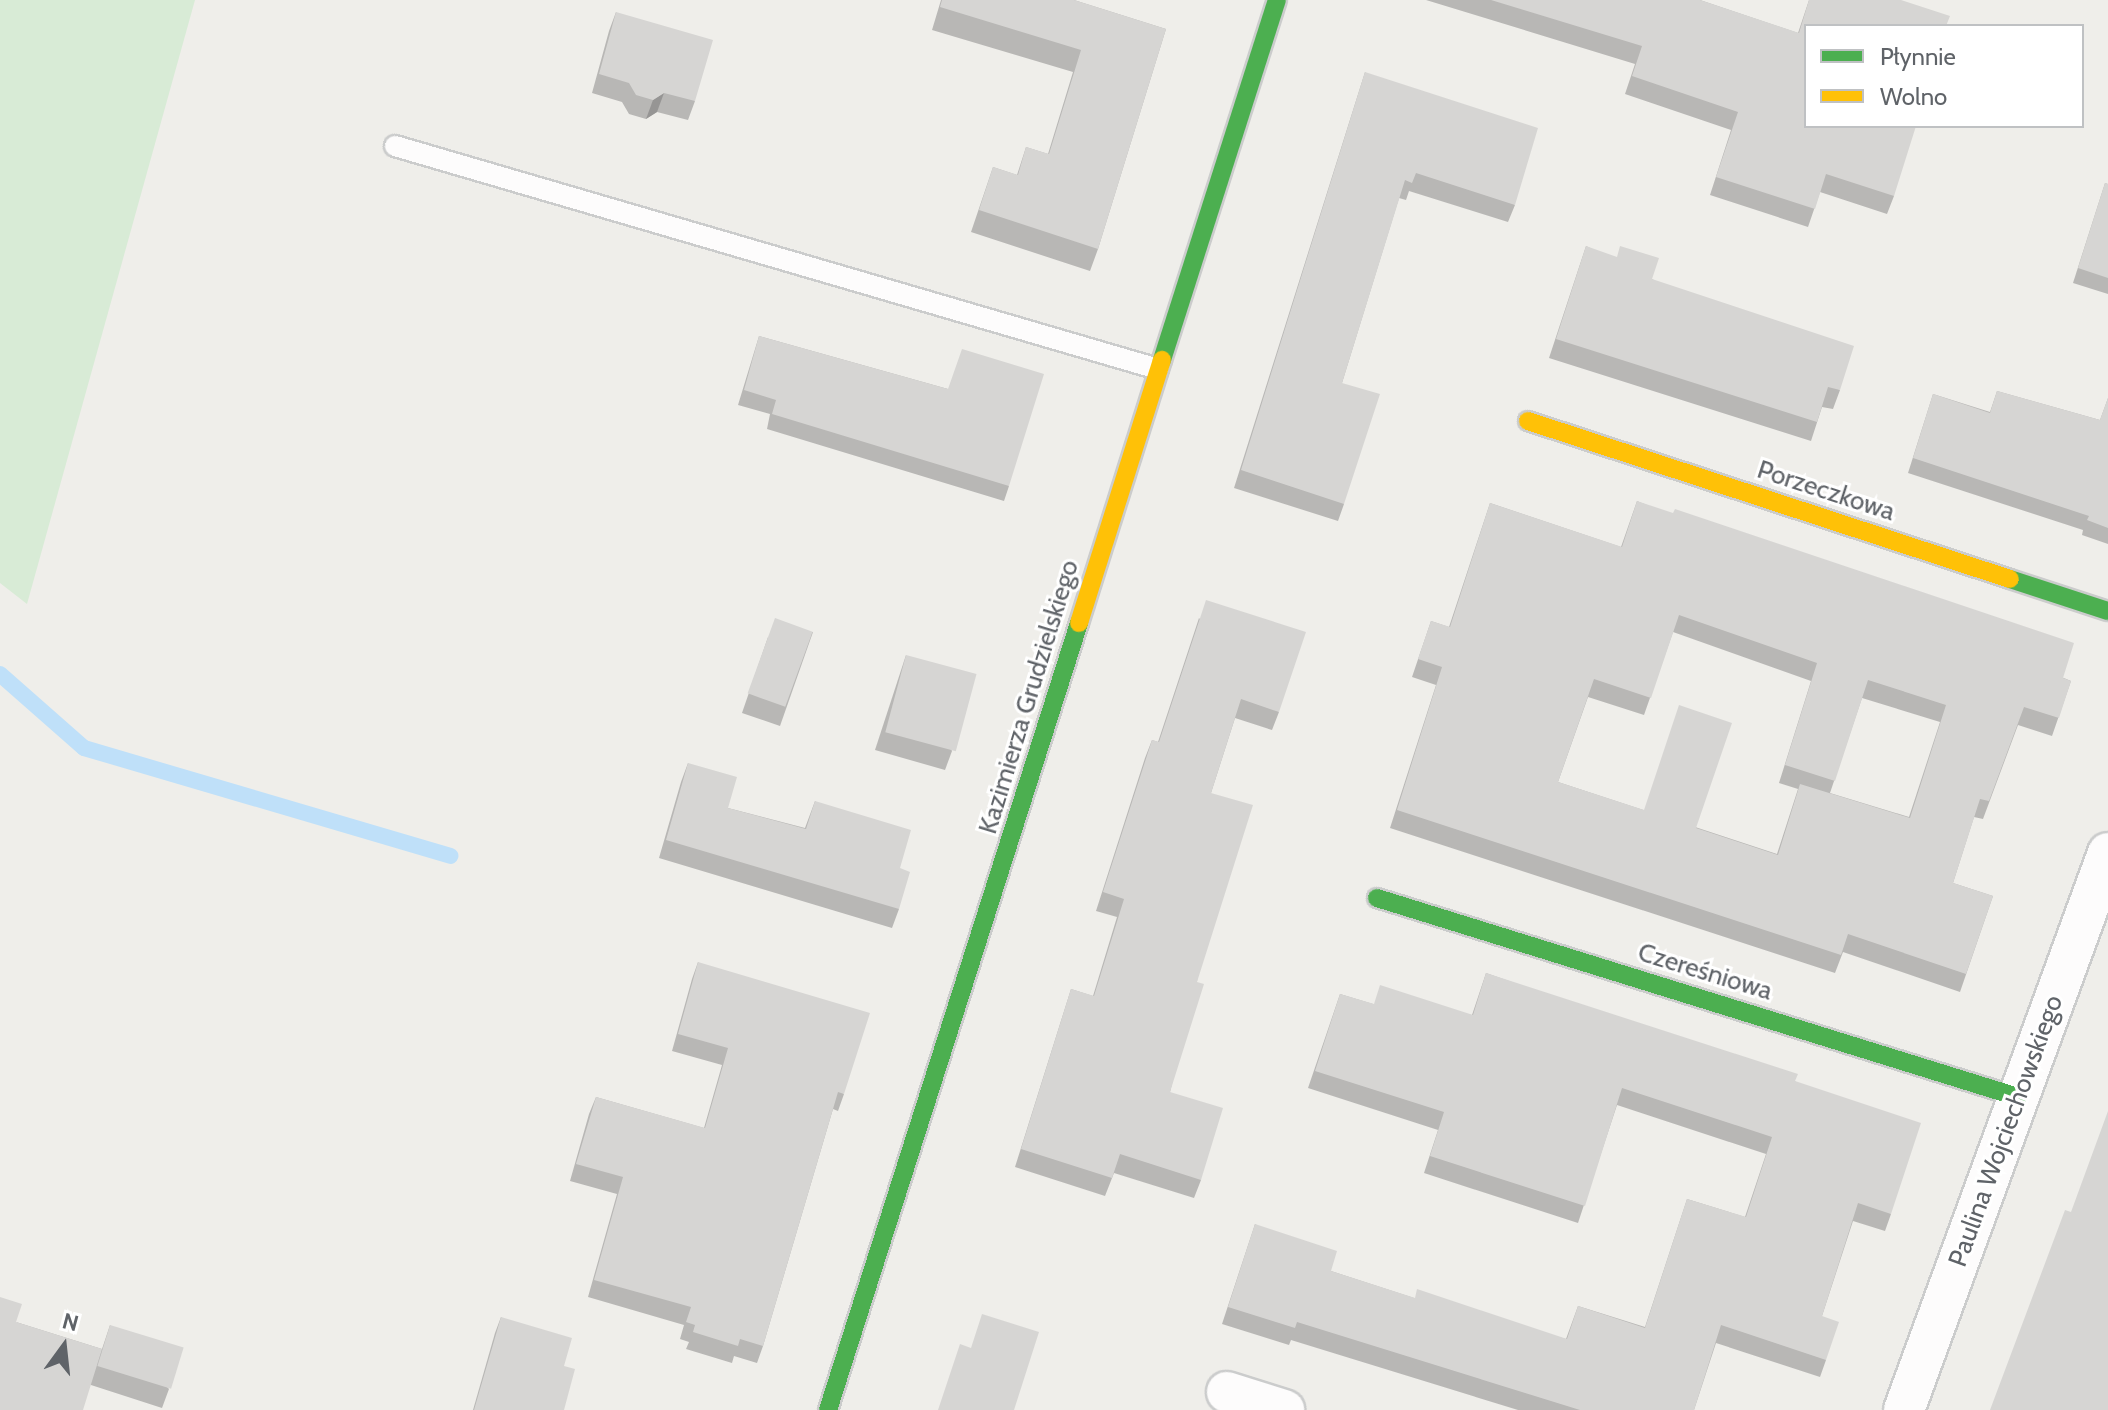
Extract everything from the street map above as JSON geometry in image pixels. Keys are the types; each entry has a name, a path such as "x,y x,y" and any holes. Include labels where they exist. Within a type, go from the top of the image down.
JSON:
{"street":[{"name":"Kazimierza Grudzielskiego","path":"828,1410 1277,0"},
{"name":"Porzeczkowa","path":"1528,421 2108,611"},
{"name":"Paulina Wojciechowskiego","path":"1904,1410 2108,853"},
{"name":"Czereśniowa","path":"1377,898 2018,1097"},
{"path":"1227,1392 1284,1410"}],"lane":[{"path":"395,146 1158,369"}],"green space":[{"path":"0,0 195,0 27,604 0,583"}],"building":[{"path":"942,0 1074,0 1166,29 1098,249 979,210 993,167 1018,175 1026,147 1049,154 1081,50 940,7"},
{"path":"1491,0 1700,0 1799,33 1809,0 1901,0 1950,16 1947,24 1804,24 1804,128 1915,128 1894,196 1826,174 1815,209 1716,177 1738,112 1632,76 1642,46"},
{"path":"616,12 713,40 695,101 664,93 653,100 636,95 629,83 599,74"},
{"path":"1365,72 1538,128 1515,205 1416,173 1412,183 1405,180 1342,383 1380,394 1344,504 1241,470"},
{"path":"2105,183 2108,184 2108,278 2078,268"},
{"path":"1586,246 1617,257 1620,246 1659,258 1652,279 1854,346 1840,390 1828,387 1817,422 1556,339"},
{"path":"759,336 948,389 962,349 1044,374 1009,486 772,414 776,400 744,390"},
{"path":"1997,391 2100,420 2108,398 2108,528 2087,520 2089,516 1913,458 1933,394 1990,413"},
{"path":"1637,501 1673,513 1675,509 2074,643 2063,678 2071,681 2059,718 2024,707 1989,801 1980,799 1953,883 1993,896 1966,974 1848,934 1841,955 1397,810 1442,667 1418,659 1431,621 1450,627 1490,503 1622,547","holes":["1679,615 1817,663 1785,765 1835,781 1868,680 1946,705 1910,818 1800,784 1778,855 1696,828 1732,723 1679,705 1644,810 1558,782 1594,679 1651,698"]},
{"path":"1206,600 1306,632 1279,712 1241,699 1211,793 1253,805 1197,982 1204,984 1170,1092 1223,1108 1201,1180 1120,1154 1112,1178 1021,1149 1071,989 1094,996 1124,899 1103,892 1152,740 1159,742"},
{"path":"775,618 813,632 785,707 748,693"},
{"path":"906,655 977,674 956,751 885,732"},
{"path":"688,763 737,777 728,808 806,829 815,801 911,830 900,868 910,872 899,909 666,840"},
{"path":"698,962 870,1013 844,1094 838,1092 763,1346 740,1339 738,1346 693,1332 695,1325 686,1322 691,1307 594,1280 623,1177 576,1164 596,1097 705,1128 728,1048 678,1034"},
{"path":"1486,973 1798,1074 1795,1081 1921,1123 1891,1214 1858,1203 1822,1316 1839,1322 1826,1360 1721,1325 1694,1410 1580,1410 1297,1322 1295,1328 1228,1307 1255,1224 1337,1251 1331,1271 1415,1298 1417,1289 1567,1339 1578,1306 1645,1328 1687,1199 1746,1217 1772,1137 1622,1088 1585,1206 1430,1156 1444,1112 1315,1071 1340,994 1374,1004 1380,985 1473,1015"},
{"path":"2108,1111 2108,1410 1990,1410 2065,1210 2071,1212"},
{"path":"0,1297 22,1304 16,1322 102,1349 83,1410 0,1410"},
{"path":"982,1314 1039,1332 1014,1410 938,1410 960,1344 971,1348"},
{"path":"501,1317 572,1338 564,1366 575,1369 564,1410 474,1410"},
{"path":"110,1325 184,1348 171,1389 97,1366"}],"waterway":[{"path":"0,674 84,748 450,856"}],"traffic: fast":[{"path":"1162,360 1277,0"},
{"path":"2010,579 2108,611"},
{"path":"828,1410 1079,623"},
{"path":"1377,898 2018,1097"}],"traffic: slow":[{"path":"1079,623 1162,360"},
{"path":"1528,421 2010,579"}]}
